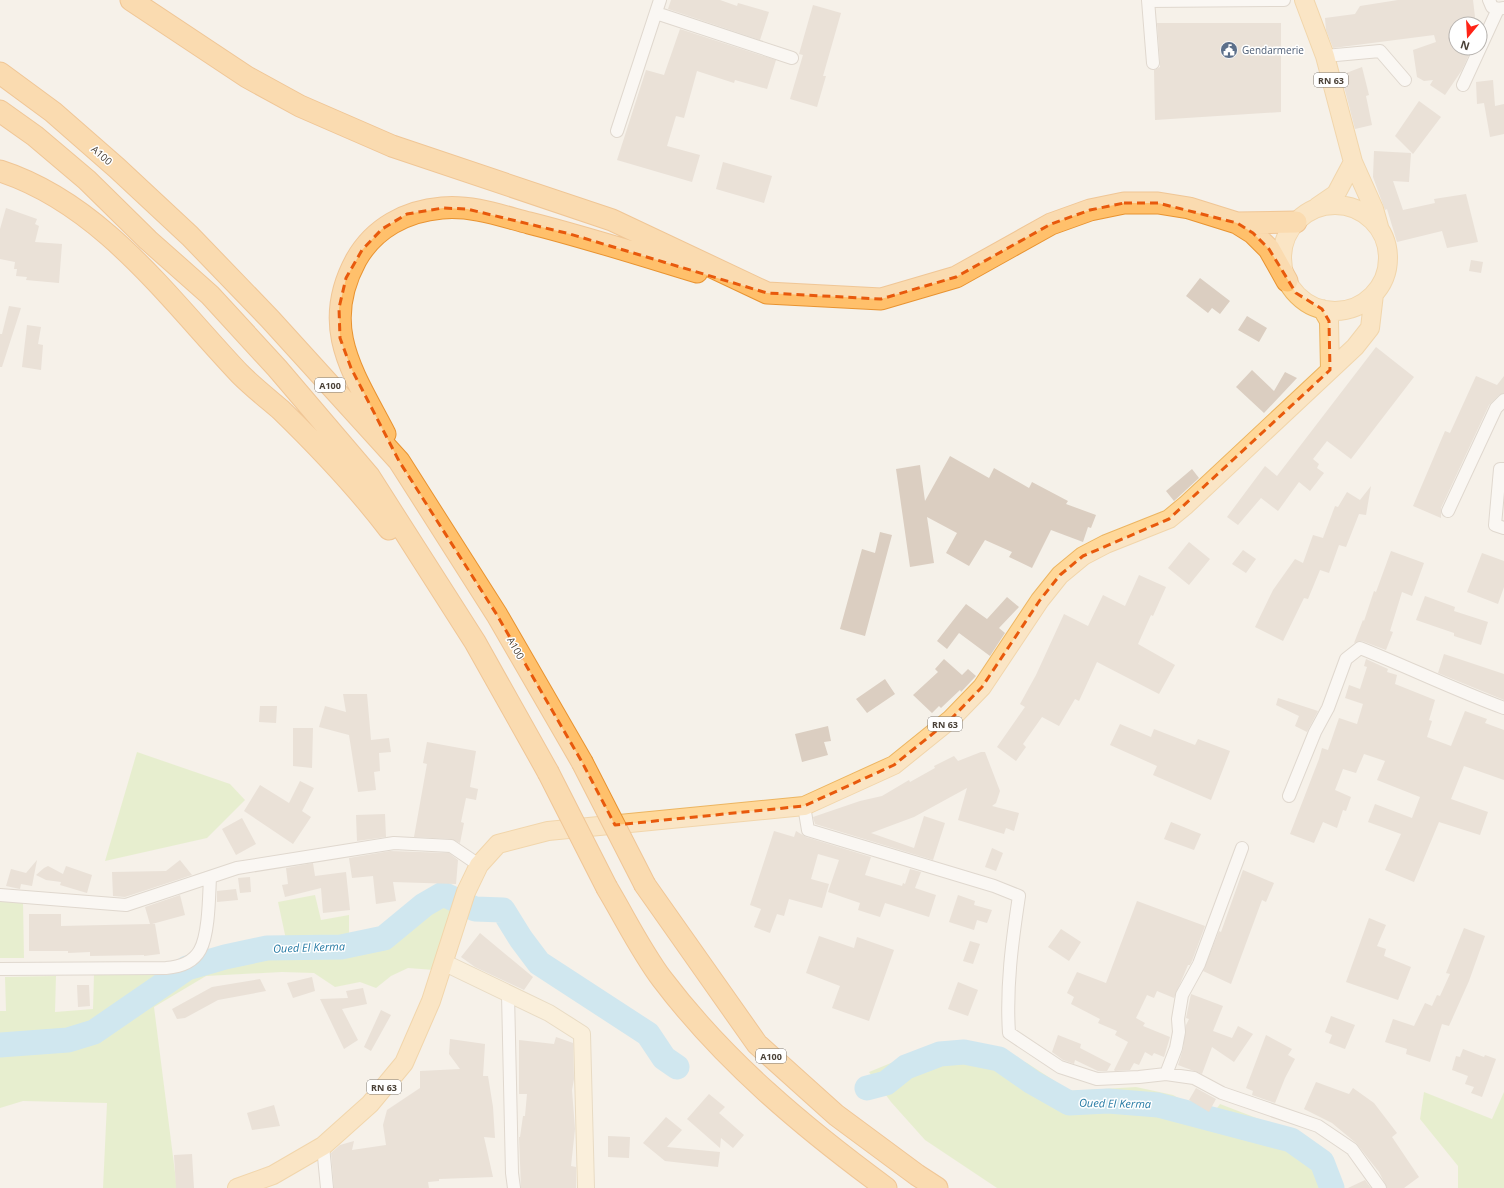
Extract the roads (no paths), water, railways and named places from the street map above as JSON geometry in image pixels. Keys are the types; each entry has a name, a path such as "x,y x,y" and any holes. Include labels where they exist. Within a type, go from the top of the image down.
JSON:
{"highway":[{"path":"136,3 247,77 300,106 392,146 612,220 767,293"},
{"name":"A100","path":"0,73 59,117 117,168 190,236 270,320 399,461 463,559 582,762 645,885 758,1044 836,1115 937,1188"},
{"name":"A100","path":"0,111 35,136 87,180 148,240 210,295 277,368 369,476 475,642 548,772 606,888 662,977 704,1031 761,1087 822,1140 886,1188"},
{"path":"0,171 39,187 68,204 100,229 141,266 197,324 241,374 312,441 374,509 475,642"},
{"path":"399,461 351,368 340,338 339,308 346,278 362,250 382,229 408,214 443,208 467,209 514,219 578,236 767,293 881,299 956,277 1051,224 1090,210 1124,203 1158,203 1189,208 1237,223 1253,233 1269,249 1287,280"},
{"path":"1237,223 1296,222"}],"main road":[{"name":"RN 63","path":"1304,0 1325,56 1353,162"},
{"path":"1353,162 1374,209 1380,230 1387,246 1388,263 1384,280 1374,294 1363,303 1350,309 1336,311 1322,309 1307,303 1287,280 1282,265 1282,250 1287,235 1296,222 1336,194 1353,162"},
{"path":"1314,209 1328,205 1344,205 1358,210 1371,218 1380,230"},
{"path":"1330,370 1355,347 1370,328 1374,294"},
{"path":"1322,309 1330,321 1330,370"},
{"name":"RN 63","path":"237,1188 273,1175 323,1146 370,1104 404,1063 431,1001 445,963 466,892 479,865 498,844 548,831 804,806 894,765 951,719 982,688 1040,600 1060,575 1084,556 1106,544 1169,519 1186,505 1330,370"}],"street":[{"path":"617,131 660,0"},
{"path":"1153,63 1148,0 1284,0"},
{"path":"1463,85 1501,8 1492,7 1489,0"},
{"path":"656,13 792,58"},
{"path":"1325,56 1380,51 1405,80"},
{"path":"1448,511 1496,408 1504,400"},
{"path":"1504,469 1500,470 1495,525 1504,528"},
{"path":"1289,796 1315,732 1328,708 1346,660 1360,648 1420,672 1467,694 1504,708"},
{"path":"804,806 808,830 994,886 1019,896 1009,964 1007,1002 1009,1033 1060,1067 1096,1079 1166,1074 1194,1078 1222,1093 1318,1126 1352,1149 1380,1188"},
{"path":"0,895 126,905 178,890 238,868 394,843 451,846 479,865"},
{"path":"1166,1074 1176,1048 1179,1032 1178,1019 1182,995 1199,964 1242,848"},
{"path":"0,969 166,968 179,966 195,957 201,949 206,927 210,877"},
{"path":"445,963 549,1012 582,1034 586,1188"},
{"path":"508,994 512,1173 514,1188"},
{"path":"323,1146 326,1188"}],"waterway":[{"name":"Oued El Kerma","path":"0,1045 68,1040 94,1032 187,968 225,957 267,948 341,947 384,938 424,905 443,894 475,909 503,910 521,939 539,963 648,1034 664,1058 677,1067"},
{"name":"Oued El Kerma","path":"867,1088 886,1083 906,1067 940,1054 964,1052 999,1059 1032,1082 1069,1103 1108,1101 1158,1105 1291,1140 1322,1162 1332,1188"}],"place":[{"name":"Gendarmerie","path":"1229,50"}]}
